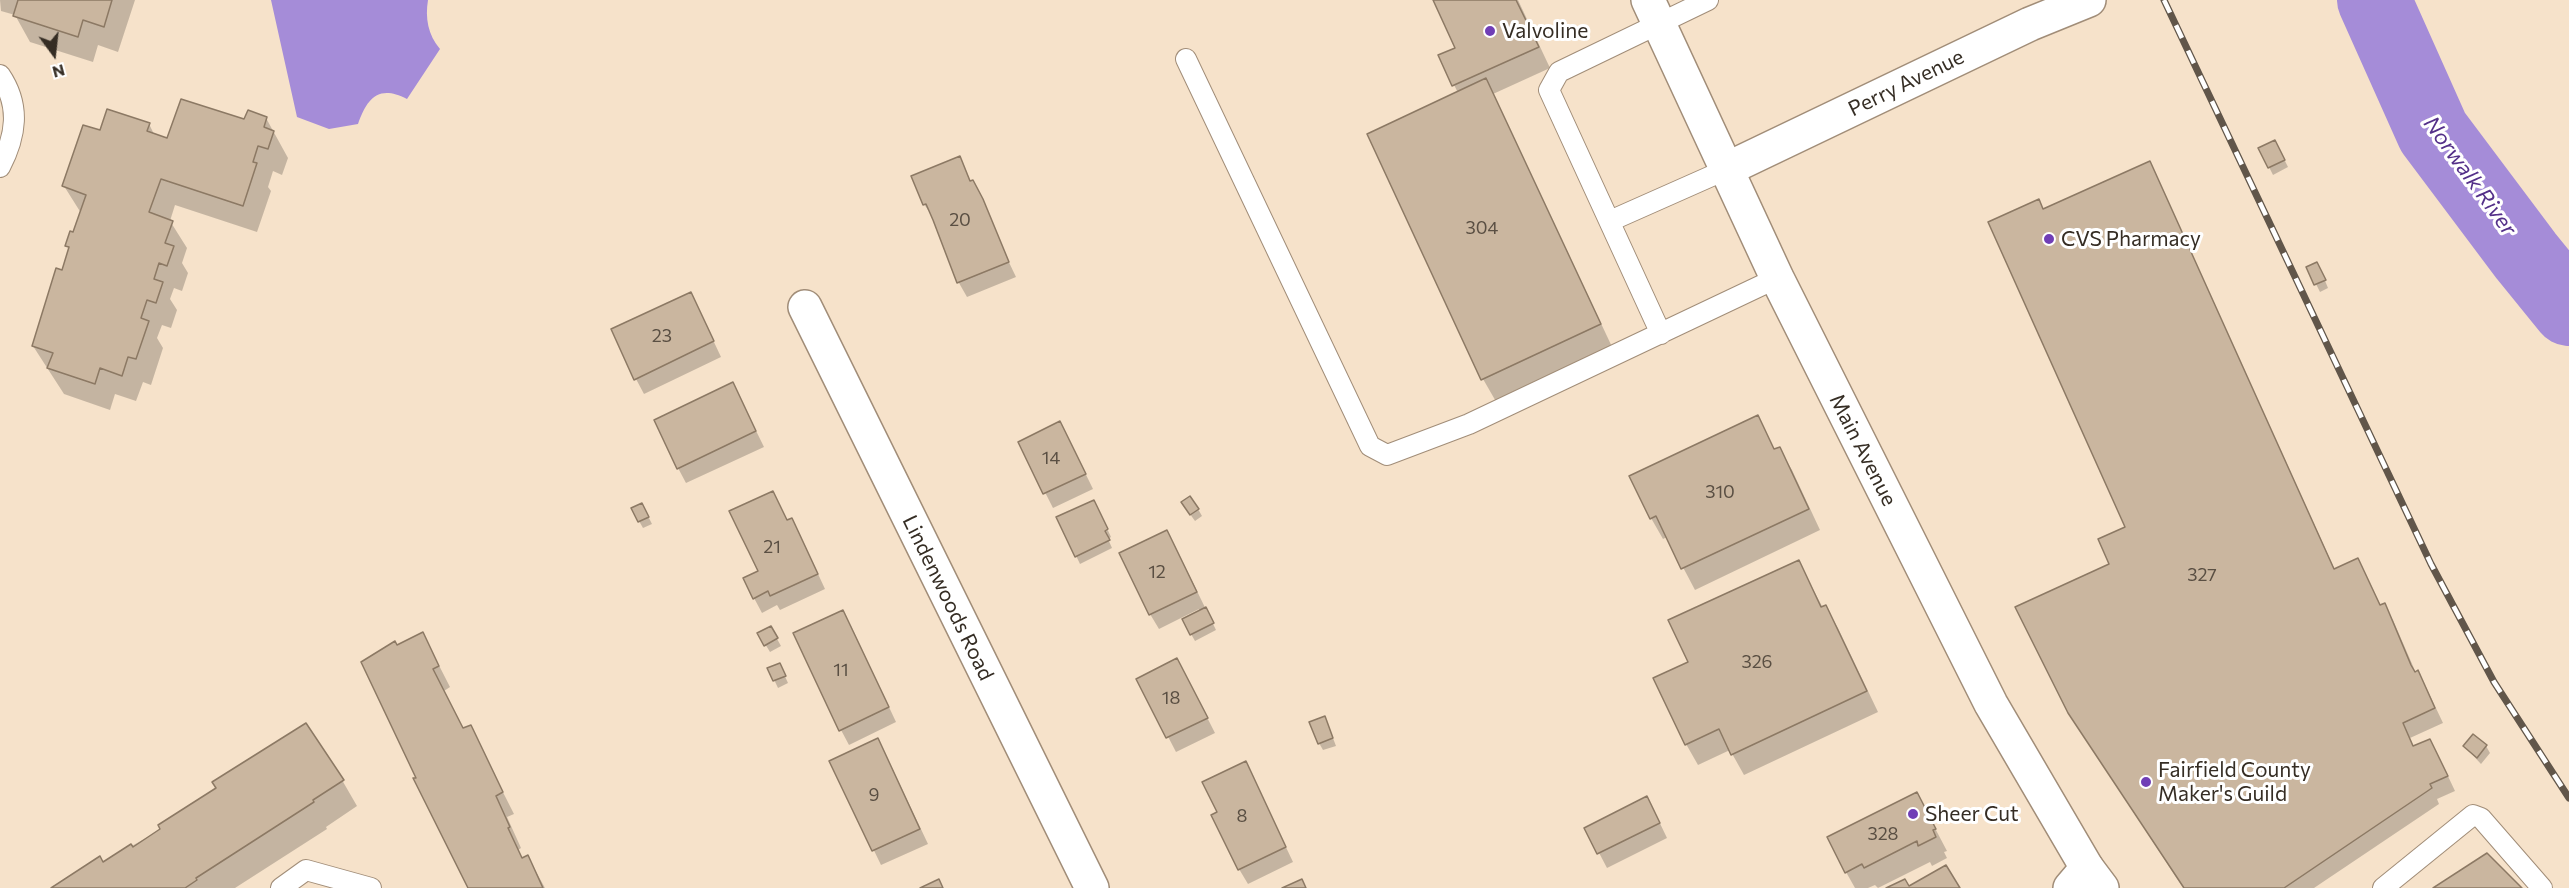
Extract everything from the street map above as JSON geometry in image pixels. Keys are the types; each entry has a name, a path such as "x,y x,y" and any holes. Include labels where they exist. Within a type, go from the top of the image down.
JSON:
{"street":[{"name":"Perry Avenue","path":"1725,170 2030,24 2089,0"},
{"name":"Main Avenue","path":"1653,12 1777,278 1991,704 2086,881"},
{"name":"Lindenwoods Road","path":"805,307 1092,888"}],"lane":[{"path":"1661,334 1549,90 1559,72 1653,12 1708,0"},
{"path":"1186,59 1370,446 1387,455 1408,449 1468,424 1777,278"},
{"path":"0,75 9,90 15,117 12,145 0,167"},
{"path":"1610,221 1725,170"},
{"path":"2383,888 2473,815 2481,818 2542,888"},
{"path":"281,888 306,870 371,888"}],"shaded area":[{"path":"271,0 428,0 428,26 440,49 407,99 388,93 375,96 365,107 358,124 329,129 297,117"}],"building":[{"path":"18,0 112,0 104,27 83,20 78,37 13,16"},
{"name":"Valvoline","path":"1433,0 1516,0 1539,47 1452,86 1438,55 1455,48"},
{"path":"1486,78 1601,324 1481,380 1367,134"},
{"path":"181,99 244,119 248,110 267,117 264,127 274,131 268,149 258,146 253,162 257,163 243,206 161,179 149,212 173,221 165,243 174,246 167,266 159,263 154,279 163,282 156,303 147,300 141,318 149,321 136,359 128,357 122,376 100,368 95,384 47,368 53,353 32,346 56,268 62,270 69,247 65,246 70,231 73,232 86,195 62,186 83,125 100,130 107,109 150,123 147,131 167,138"},
{"path":"2275,140 2285,160 2268,168 2258,148"},
{"path":"960,156 970,181 973,180 983,199 1009,262 957,283 933,220 926,204 923,205 911,176"},
{"path":"2150,161 2334,569 2358,558 2380,605 2385,603 2411,665 2415,672 2418,670 2435,708 2403,723 2413,746 2430,739 2448,776 2430,784 2432,788 2284,888 2184,888 2068,713 2015,607 2109,564 2098,539 2125,527 1988,222 2039,199 2043,209"},
{"path":"2317,262 2326,280 2314,285 2306,267"},
{"path":"691,292 714,341 634,380 611,329"},
{"path":"733,382 756,431 677,469 654,420"},
{"path":"1758,415 1774,449 1780,447 1809,509 1681,569 1656,516 1650,519 1629,476"},
{"path":"1060,421 1086,474 1043,494 1018,442"},
{"path":"773,491 787,520 792,518 818,574 770,596 768,591 753,599 743,578 758,571 729,511"},
{"path":"1190,496 1199,509 1190,515 1181,502"},
{"path":"1094,500 1108,529 1105,531 1110,540 1075,557 1056,517"},
{"path":"642,503 649,517 638,522 631,508"},
{"path":"1167,530 1197,592 1149,615 1119,553"},
{"path":"1799,560 1821,607 1826,605 1867,691 1731,755 1719,729 1685,745 1653,678 1688,662 1668,620"},
{"path":"1206,607 1214,623 1190,635 1182,619"},
{"path":"843,610 889,707 839,731 793,633"},
{"path":"771,626 778,638 764,646 757,633"},
{"path":"423,632 439,666 433,669 463,728 471,725 503,792 496,796 510,827 508,828 522,858 528,855 543,888 468,888 413,778 416,778 361,662 395,641 397,645"},
{"path":"1177,658 1208,718 1166,738 1136,679"},
{"path":"780,663 786,676 773,681 767,668"},
{"path":"1325,716 1333,738 1318,744 1309,722"},
{"path":"306,723 344,780 196,878 197,880 185,888 51,888 100,856 103,862 131,844 133,847 160,829 158,825 216,788 212,782"},
{"path":"2473,734 2487,745 2477,758 2463,746"},
{"path":"878,738 920,829 872,851 829,761"},
{"path":"1246,761 1286,847 1238,870 1211,815 1217,812 1202,782"},
{"path":"1917,792 1936,829 1933,830 1936,837 1918,846 1917,841 1864,868 1862,864 1845,873 1827,837"},
{"path":"1647,796 1660,823 1597,854 1584,828"},
{"path":"2487,853 2522,888 2433,888"},
{"path":"1946,865 1960,888 1886,888 1905,879 1909,886"},
{"path":"939,879 943,888 920,888"},
{"path":"1302,879 1306,888 1282,888"}],"waterway":[{"name":"Norwalk River","path":"2374,0 2433,132 2526,256 2569,309"}],"railway":[{"path":"2164,0 2431,564 2494,682 2569,798"}],"place":[{"name":"Valvoline","path":"1490,31"},
{"name":"CVS Pharmacy","path":"2049,239"},
{"name":"Fairfield County Maker's Guild","path":"2146,782"},
{"name":"Sheer Cut","path":"1913,814"}]}
